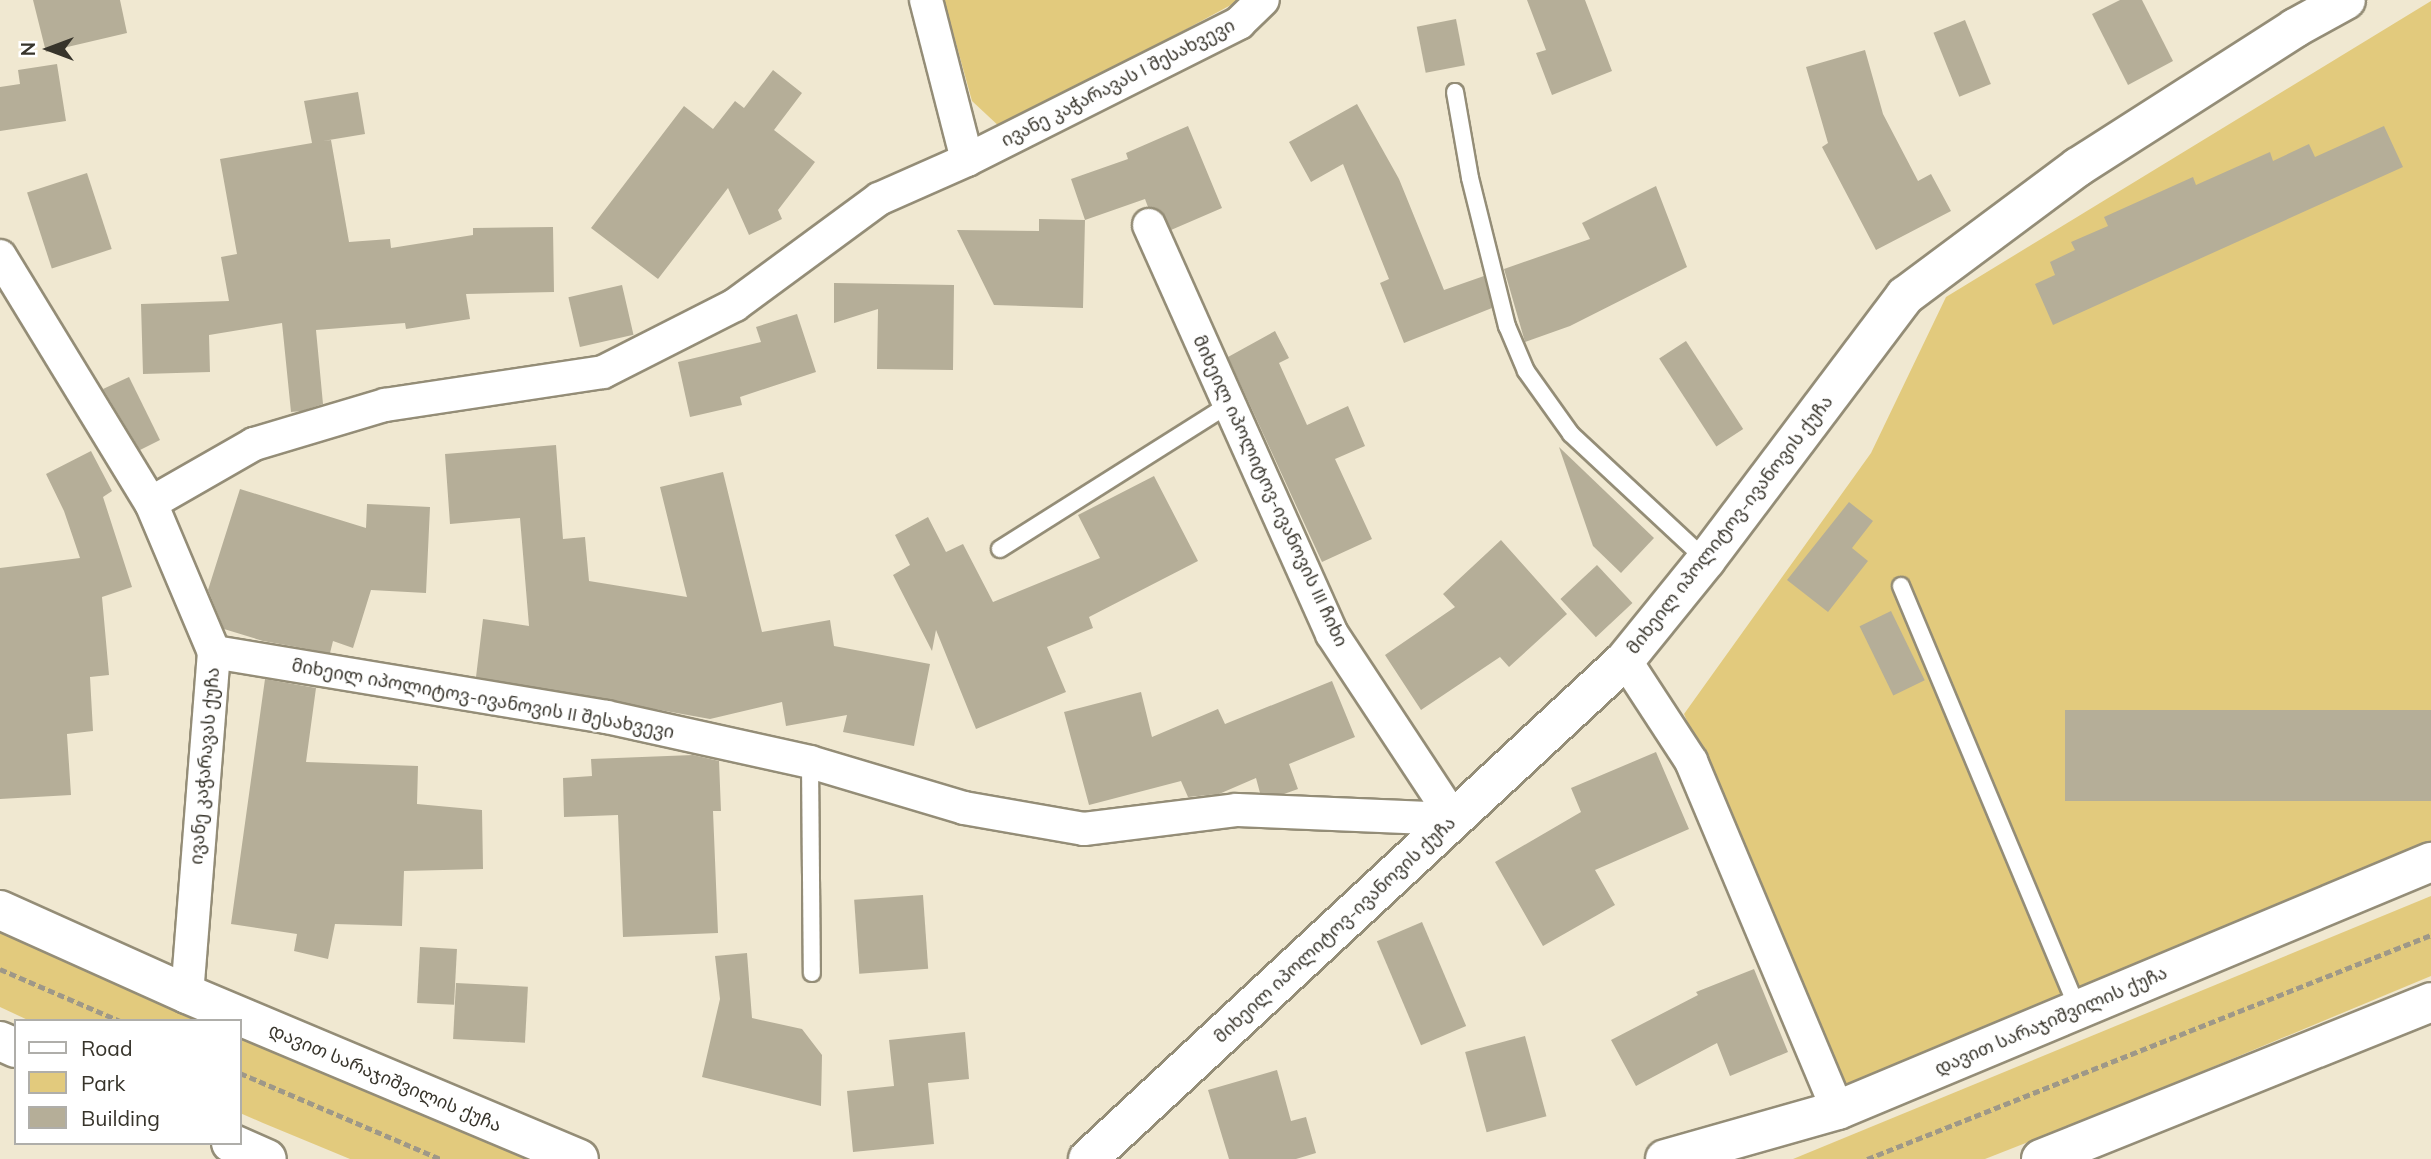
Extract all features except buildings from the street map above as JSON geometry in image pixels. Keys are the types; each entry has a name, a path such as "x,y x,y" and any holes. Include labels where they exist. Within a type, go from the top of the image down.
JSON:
{"main road":[{"name":"მიხეილ იპოლიტოვ-ივანოვის ქუჩა","path":"1088,1159 1625,660 1706,560 1905,296 2078,167 2295,28 2346,0"},
{"name":"დავით სარაჯიშვილის ქუჩა","path":"1665,1159 1838,1110 2431,862"},
{"name":"დავით სარაჯიშვილის ქუჩა","path":"0,910 187,994 579,1159"},
{"path":"2045,1158 2431,1002"},
{"path":"236,1145 267,1159"}],"street":[{"path":"926,0 968,160"},
{"name":"ივანე კაჭარავას I შესახვევი","path":"151,503 254,444 385,405 603,372 735,305 879,199 968,160 1239,23 1264,0"},
{"name":"მიხეილ იპოლიტოვ-ივანოვის III ჩიხი","path":"1149,225 1332,634 1454,819"},
{"name":"ივანე კაჭარავას ქუჩა","path":"0,256 151,503 214,652 187,994"},
{"name":"მიხეილ იპოლიტოვ-ივანოვის II შესახვევი","path":"214,652 607,717 810,762 964,808 1084,829 1236,810 1454,819"},
{"path":"1625,660 1691,761 1838,1110"}],"lane":[{"path":"1455,92 1469,178 1507,326 1526,371 1571,434 1706,560"},
{"path":"1000,549 1229,404"},
{"path":"1901,586 2078,1009"},
{"path":"810,762 812,972"}],"path":[{"path":"1867,1159 2431,935"},
{"path":"0,969 115,1019"},
{"path":"242,1074 441,1159"}],"green space":[{"path":"944,0 1240,0 1002,129 972,101"},
{"path":"2431,1 2431,841 1845,1086 1684,714 1871,453 1946,297"},
{"path":"2431,896 2431,976 2112,1109 1985,1159 1793,1159"},
{"path":"0,930 201,1019 26,1019 0,1007"},
{"path":"242,1036 529,1159 350,1159 242,1114"}]}
